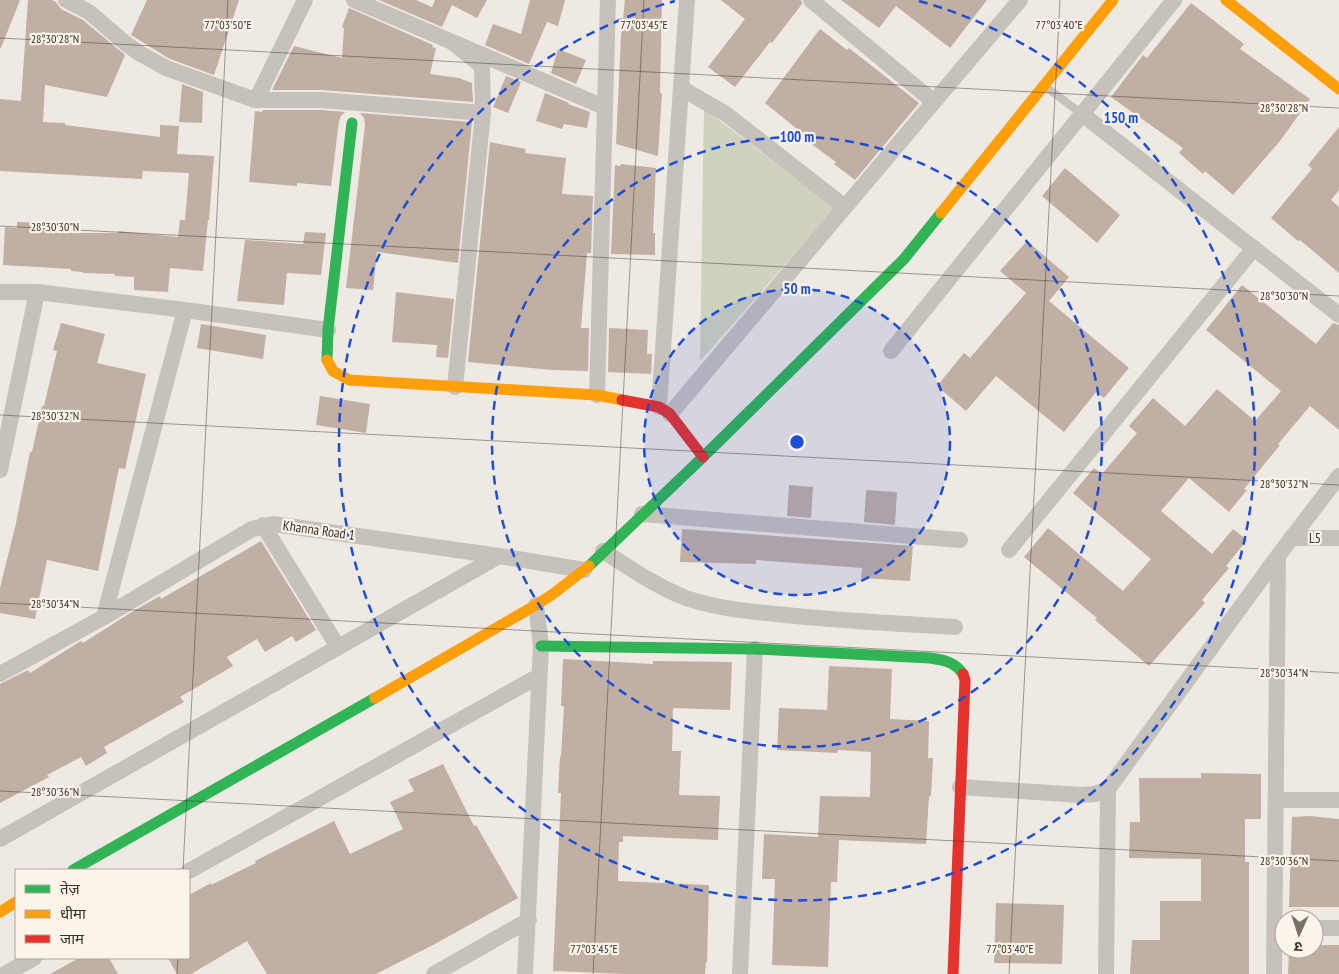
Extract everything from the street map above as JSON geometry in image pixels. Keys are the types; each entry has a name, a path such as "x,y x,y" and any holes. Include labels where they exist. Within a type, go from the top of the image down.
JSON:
{"street":[{"path":"66,0 89,12 139,54 166,68 255,100 321,100 483,113"},
{"path":"255,100 305,0"},
{"path":"354,0 604,107"},
{"path":"598,395 608,0"},
{"path":"664,411 687,0"},
{"path":"664,411 845,207 1020,0"},
{"path":"75,869 536,605 584,570 904,259 1113,0"},
{"path":"891,351 1174,0"},
{"path":"1226,0 1339,89"},
{"path":"814,1 934,102"},
{"path":"452,42 482,66 483,113 455,387"},
{"path":"681,88 726,114 845,207"},
{"path":"1082,114 1339,316"},
{"path":"352,123 326,360 336,374 349,380 598,395 664,411 680,425 703,456"},
{"path":"1010,550 1254,248"},
{"path":"0,292 37,292 328,330"},
{"path":"0,470 37,292"},
{"path":"104,617 185,310"},
{"path":"960,786 1081,795 1094,794 1108,789 1278,556 1339,476"},
{"path":"642,514 960,540"},
{"name":"Khanna Road 1","path":"0,674 104,617 252,529 263,525 273,524 584,570"},
{"path":"263,525 338,647"},
{"name":"L5","path":"1292,538 1339,538"},
{"path":"603,551 654,582 687,598 716,605 747,611 806,617 955,627"},
{"path":"0,839 499,556"},
{"path":"1278,556 1276,800 1279,909"},
{"path":"525,974 541,646 536,605"},
{"path":"541,646 755,649 930,658 951,662 962,669 965,680 953,974"},
{"path":"740,974 755,649"},
{"path":"190,870 539,676"},
{"path":"1106,974 1108,789"},
{"path":"1276,800 1339,800"},
{"path":"0,912 15,903"},
{"path":"434,974 529,920"},
{"path":"1324,928 1339,928"},
{"path":"5,974 32,959"},
{"path":"1274,974 1276,959"}],"lane":[{"path":"1044,86 1082,114"}],"green space":[{"path":"704,109 835,208 700,361"}],"building":[{"path":"0,0 20,0 1,48 0,48"},
{"path":"28,0 52,0 56,2 61,9 83,20 125,55 107,97 45,85 43,122 65,123 65,125 160,137 160,125 179,126 177,154 214,156 203,271 170,268 168,292 134,290 134,277 115,276 115,274 83,273 71,271 71,269 3,265 5,227 17,228 17,222 48,223 48,233 118,233 118,231 178,237 180,220 185,220 189,173 143,171 142,179 0,171 0,99 21,101"},
{"path":"147,0 239,0 214,75 170,59 131,35"},
{"path":"379,0 416,0 432,7 435,0 487,0 477,18 452,5 442,27"},
{"path":"530,0 565,0 558,26 547,22 529,64 485,45 493,24 521,34"},
{"path":"625,0 662,0 660,93 662,93 658,156 616,144 621,36"},
{"path":"721,0 801,0 802,4 735,87 708,67 745,19"},
{"path":"841,0 987,0 950,48 896,6 879,28"},
{"path":"1191,3 1244,44 1240,49 1310,99 1280,141 1233,195 1205,171 1203,174 1179,153 1183,148 1111,97 1143,55 1147,58"},
{"path":"349,8 433,45 432,47 436,48 430,74 459,78 472,83 473,102 322,90 272,90 294,46 342,58 344,28 342,27"},
{"path":"820,29 847,50 849,48 919,103 855,180 834,164 836,162 810,143 812,141 765,103"},
{"path":"558,49 586,60 576,84 551,73"},
{"path":"506,76 521,82 508,113 493,107"},
{"path":"182,84 203,92 202,123 179,122"},
{"path":"545,93 590,112 587,128 564,124 562,129 536,121"},
{"path":"263,110 345,112 339,121 331,186 297,183 297,186 249,182 255,111 262,112"},
{"path":"360,113 472,122 458,263 377,252 373,290 346,288 365,125 364,118"},
{"path":"1339,127 1339,190 1331,200 1339,207 1339,273 1271,218 1312,169 1308,165"},
{"path":"490,142 526,149 525,153 566,158 562,194 593,196 591,253 587,253 581,328 589,328 588,371 553,370 468,362"},
{"path":"621,164 656,168 653,233 655,233 655,255 611,254 615,165 620,166"},
{"path":"1065,168 1120,215 1097,243 1042,196"},
{"path":"305,232 326,233 321,275 287,273 284,305 237,301 245,240 303,244"},
{"path":"1027,241 1069,277 1049,301 1129,368 1104,398 1096,392 1064,432 996,376 966,411 937,386 964,353 970,358 1026,293 1000,271"},
{"path":"1242,285 1316,344 1333,323 1339,325 1339,430 1310,406 1278,444 1280,445 1244,489 1247,490 1229,512 1189,478 1161,511 1212,554 1233,529 1247,540 1226,566 1229,568 1202,600 1205,603 1149,666 1095,620 1097,618 1024,557 1048,528 1123,591 1151,559 1073,493 1094,468 1102,474 1137,433 1129,426 1153,398 1185,426 1217,389 1255,421 1281,391 1206,330"},
{"path":"396,292 454,299 448,358 436,357 437,345 392,342"},
{"path":"61,323 105,334 97,363 146,374 125,469 119,468 98,571 47,560 35,619 0,613 0,588 16,523 30,452 32,452 57,351 53,350"},
{"path":"201,324 266,335 263,359 197,348"},
{"path":"609,328 648,330 647,354 652,354 651,374 608,372"},
{"path":"320,396 370,404 366,433 316,425"},
{"path":"789,485 813,487 811,518 787,516"},
{"path":"866,490 897,492 895,525 864,522"},
{"path":"682,529 913,546 910,581 861,578 862,568 756,560 756,564 680,562"},
{"path":"261,541 316,630 296,642 292,636 265,652 257,639 227,657 233,666 180,697 184,702 104,747 107,753 86,766 81,757 47,775 49,777 0,803 0,684 28,670 30,673 81,641 83,643 135,610 160,596 161,599"},
{"path":"563,659 653,664 653,661 732,662 730,710 673,708 672,751 681,751 679,795 720,796 718,840 623,836 623,842 619,842 618,881 709,885 705,974 625,974 553,971 561,793 558,793 564,706 561,706"},
{"path":"829,666 892,669 890,719 929,721 928,758 933,758 926,844 839,840 837,882 831,882 828,967 772,965 775,879 762,879 764,834 818,837 820,796 870,797 871,752 838,750 837,753 777,750 779,708 827,710"},
{"path":"443,764 474,826 476,825 518,898 376,974 267,974 247,941 191,974 177,974 169,959 190,959 190,894 256,863 255,861 334,821 350,854 403,829 390,802 414,791 408,780"},
{"path":"1201,773 1261,774 1261,819 1245,819 1245,862 1249,862 1249,974 1130,974 1132,940 1160,940 1160,901 1201,901 1201,859 1129,858 1130,822 1140,822 1139,778 1201,778"},
{"path":"1309,816 1339,819 1339,907 1289,907 1292,817"},
{"path":"996,903 1064,905 1062,964 994,963"},
{"path":"1324,945 1339,945 1339,974 1288,974 1289,959 1324,959"},
{"path":"77,959 110,959 118,974 50,974"}],"traffic: fast":[{"path":"327,360 328,330 352,123"},
{"path":"589,566 703,457 904,259 941,213"},
{"path":"541,646 755,649 930,658 949,662 963,674"},
{"path":"75,869 375,698"}],"traffic: slow":[{"path":"941,213 1113,0"},
{"path":"1226,0 1339,89"},
{"path":"327,360 333,371 349,380 597,395 622,400"},
{"path":"375,698 536,605 589,566"},
{"path":"0,912 15,903"}],"traffic: jam":[{"path":"622,400 659,407 670,414 703,457"},
{"path":"953,974 965,680 963,674"}]}
